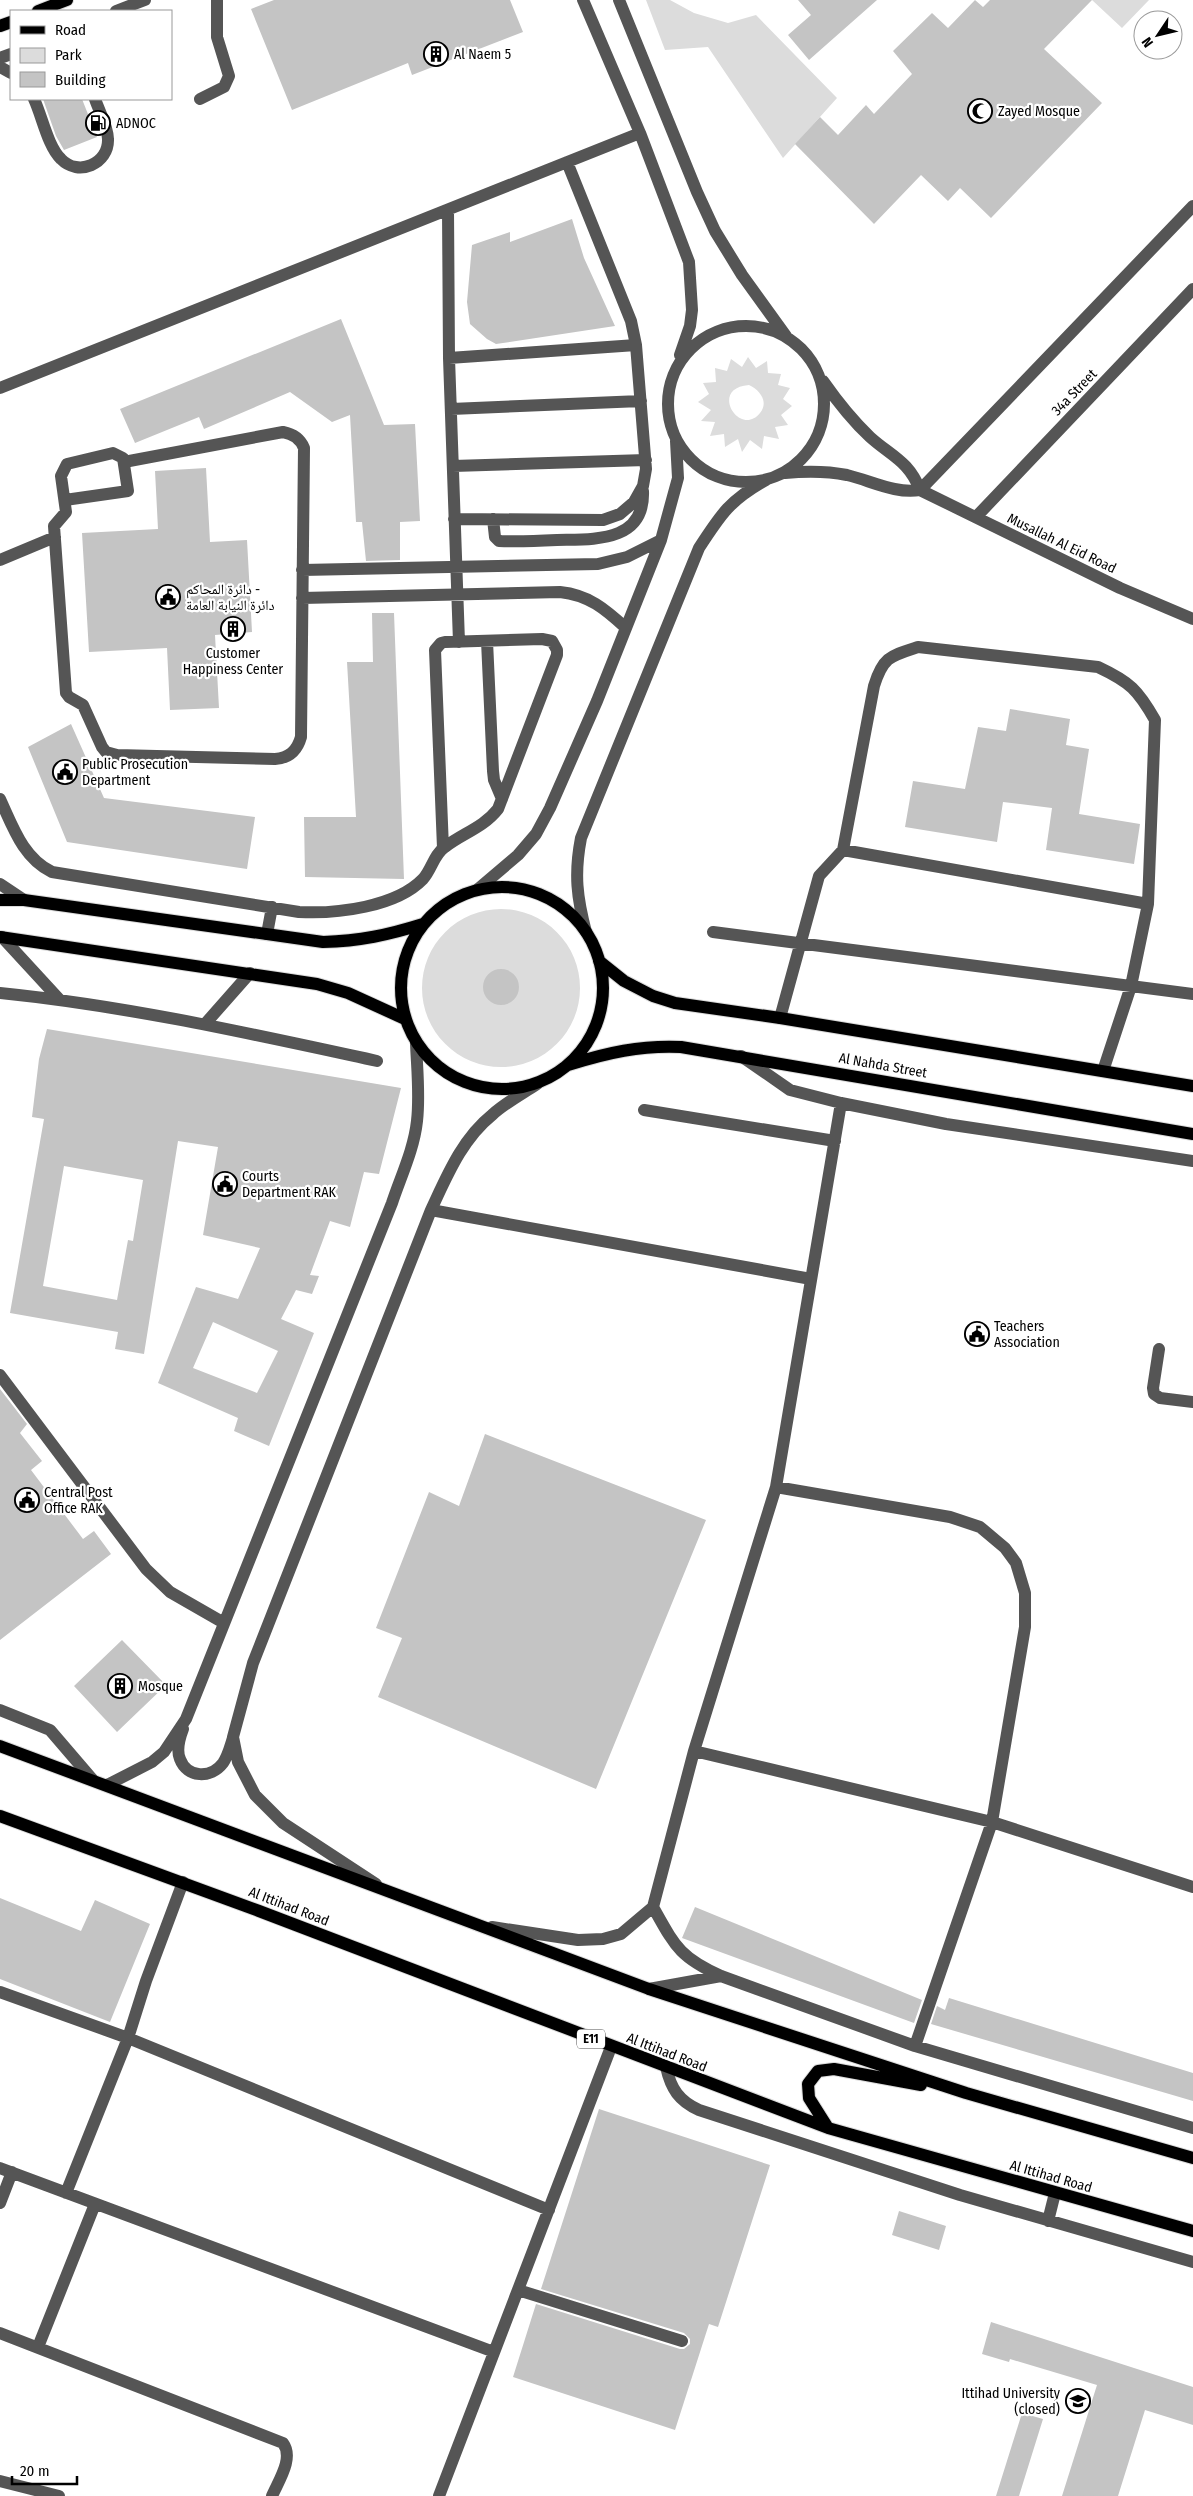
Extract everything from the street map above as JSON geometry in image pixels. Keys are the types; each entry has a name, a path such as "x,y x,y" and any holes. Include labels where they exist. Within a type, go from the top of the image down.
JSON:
{"main road":[{"path":"41,10 67,0"},
{"path":"509,887 539,894 565,910 586,932 599,961 603,990 599,1018 587,1044 568,1065 537,1084 503,1090 469,1084 439,1068 416,1043 405,1020 400,995 402,969 410,945 423,924 448,902 478,889 509,887"},
{"path":"0,900 24,900 323,942 359,941 423,924"},
{"path":"1,937 317,984 348,993 405,1020"},
{"path":"599,961 624,980 653,996 668,1000 1193,1086"},
{"name":"Al Nahda Street","path":"568,1065 606,1053 655,1046 740,1056 1193,1134"},
{"path":"0,1746 649,1989 966,2093 1193,2158"},
{"name":"Al Ittihad Road","path":"0,1816 183,1882 666,2068 828,2128 1193,2231"},
{"path":"828,2128 809,2098 808,2084 818,2071 834,2068 966,2093"}],"street":[{"path":"119,10 145,0"},
{"path":"200,99 224,87 229,76 226,60 217,37 217,0"},
{"path":"619,0 696,192 715,231 742,276 786,336 805,353 852,419 872,439 904,463 920,490 1193,206"},
{"path":"478,889 518,855 536,834 550,808 598,701 661,540 678,478 676,441 668,416 668,391 690,326 691,278 689,262 640,133 584,3"},
{"path":"34,100 60,159 75,167 84,168 99,161 108,146 108,138 95,100"},
{"path":"0,388 640,133"},
{"path":"493,519 495,537 499,541 603,539 620,533 634,522 642,505 646,460 636,345 623,297 567,162"},
{"path":"448,210 451,409 459,642"},
{"name":"34a Street","path":"976,517 1193,289"},
{"path":"676,366 692,346 713,332 737,325 762,327 786,336"},
{"path":"450,358 636,345"},
{"path":"586,932 577,896 576,864 580,838 699,548 716,521 736,498 766,480 785,473 802,459 816,440 823,419 824,397 819,375"},
{"path":"451,409 641,401"},
{"path":"65,500 125,492 129,488 121,455 113,453 67,464 61,476 66,512 55,523 66,693 69,697 83,705 102,747 111,754 275,758 282,758 295,751 301,737 304,448 295,435 283,432 124,462"},
{"path":"676,441 688,458 705,471 724,480 745,483 766,480"},
{"path":"453,466 646,460"},
{"name":"Musallah Al Eid Road","path":"785,473 826,472 847,475 899,490 920,490 1120,588 1193,619"},
{"path":"454,519 603,520 628,509 643,486"},
{"path":"0,560 55,537"},
{"path":"302,570 598,564 627,557 661,540"},
{"path":"302,598 572,594 595,602 626,628"},
{"path":"0,799 26,852 42,867 52,872 299,912 337,912 383,901 407,890 424,879 443,848 487,822 498,809 557,655 557,650 552,642 542,638 441,643 435,650 443,848"},
{"path":"487,641 493,770 494,780 502,799"},
{"path":"780,1018 819,876 843,850 874,686 880,666 895,654 918,647 1098,667 1122,678 1140,694 1155,720 1148,904 1131,986 1103,1071"},
{"path":"843,850 1148,904"},
{"path":"0,884 24,900"},
{"path":"267,934 272,907"},
{"path":"713,932 1193,994"},
{"path":"1,937 59,999"},
{"path":"205,1024 250,973"},
{"path":"0,993 59,999 205,1024 377,1061"},
{"path":"416,1043 417,1121 412,1144 392,1203 186,1719 178,1750 180,1760 187,1769 196,1774 208,1775 218,1769 224,1762 233,1737 253,1663 431,1210 449,1170 472,1134 491,1115 537,1084"},
{"path":"740,1056 790,1090 841,1103 946,1124 1193,1161"},
{"path":"477,1925 578,1940 603,1939 620,1934 653,1907 694,1751 776,1487 841,1103"},
{"path":"644,1110 835,1140"},
{"path":"431,1210 811,1279"},
{"path":"1159,1349 1153,1388 1154,1394 1160,1398 1193,1402"},
{"path":"0,1375 146,1569 170,1592 224,1623"},
{"path":"776,1487 957,1519 980,1527 1005,1548 1016,1563 1025,1593 1025,1627 992,1822 915,2046"},
{"path":"0,1710 50,1730 92,1779"},
{"path":"107,1785 152,1762 164,1752 186,1719"},
{"path":"233,1737 238,1762 255,1795 283,1822 385,1890"},
{"path":"694,1751 992,1822 1193,1887"},
{"path":"66,2193 128,2038 146,1981 183,1882"},
{"path":"653,1907 674,1944 694,1964 721,1976 915,2046 1193,2128"},
{"path":"649,1989 721,1976"},
{"path":"0,1992 128,2038 549,2210"},
{"path":"439,2496 611,2047"},
{"path":"666,2068 669,2082 676,2094 686,2104 699,2110 873,2168 1048,2221 1193,2262"},
{"path":"0,2203 6,2170 494,2352"},
{"path":"1048,2221 1055,2192"},
{"path":"38,2348 95,2204"},
{"path":"518,2290 682,2341"},
{"path":"0,2333 283,2443 288,2449 288,2456 272,2496"},
{"path":"0,2481 59,2496"}],"green space":[{"path":"646,0 670,0 694,13 728,23 756,15 837,98 783,158 708,47 665,50"},
{"path":"1092,0 1149,0 1139,10 1133,10 1133,17 1122,28"},
{"path":"748,357 756,368 767,361 768,373 781,374 778,385 790,388 783,399 792,406 781,415 788,425 775,427 779,439 764,436 762,449 750,440 742,452 738,439 725,447 724,434 710,436 715,422 701,421 711,410 698,402 709,394 703,383 716,382 715,368 727,371 731,359 742,367","holes":["749,385 762,397 763,409 752,419 744,420 737,416 732,409 729,402 731,394 737,388"]},
{"path":"493,909 509,909 524,912 538,918 557,932 567,944 577,965 580,988 577,1011 567,1032 557,1044 545,1054 524,1064 509,1067 493,1067 478,1064 457,1054 435,1032 425,1011 422,996 422,980 425,965 435,944 457,922 478,912"}],"building":[{"path":"274,0 510,0 523,32 412,75 408,63 292,110 251,9"},
{"path":"798,0 877,0 809,60 788,35 811,15"},
{"path":"975,0 983,7 990,0 1092,0 1044,49 1102,103 991,218 960,188 948,201 921,175 874,224 795,144 820,117 838,135 866,105 874,114 912,74 893,51 932,13 948,28"},
{"path":"43,100 82,100 97,137 64,150 56,136"},
{"path":"572,219 584,258 615,326 496,344 487,339 470,324 467,302 472,245 510,232 510,242"},
{"path":"341,319 384,425 415,424 420,521 400,522 400,560 366,561 362,522 356,522 350,415 332,422 290,392 204,429 199,417 135,443 120,409"},
{"name":"دائرة المحاكم - دائرة النيابة العامة","path":"206,468 210,542 247,540 252,632 215,635 219,708 170,710 167,648 89,652 82,533 158,529 155,471"},
{"path":"372,613 394,613 404,879 305,877 304,817 356,817 347,662 373,662"},
{"path":"1010,709 1070,719 1066,745 1089,749 1079,814 1140,824 1134,864 1046,850 1052,808 1003,802 997,842 905,827 913,781 965,789 978,727 1006,731"},
{"name":"Public Prosecution Department","path":"71,724 104,798 255,817 247,869 67,842 28,747"},
{"path":"501,969 508,970 514,974 518,980 518,994 514,1000 508,1004 501,1005 494,1004 488,1000 484,994 483,987 484,980 488,974 494,970"},
{"path":"47,1029 401,1088 379,1174 364,1172 350,1227 330,1221 310,1275 319,1276 312,1294 296,1290 281,1319 314,1333 269,1446 234,1431 238,1418 158,1383 196,1287 238,1299 260,1248 203,1235 218,1147 178,1141 144,1354 115,1349 118,1332 10,1313 44,1119 32,1117 39,1059","holes":["64,1166 143,1180 133,1241 128,1240 117,1300 43,1286","213,1322 278,1351 257,1393 193,1368"]},
{"name":"Central Post Office RAK","path":"0,1389 27,1424 20,1433 42,1461 31,1470 83,1539 94,1531 111,1554 0,1640"},
{"path":"485,1434 706,1520 596,1789 378,1697 402,1638 376,1628 429,1492 459,1506"},
{"name":"Mosque","path":"122,1640 166,1685 117,1732 74,1686"},
{"path":"0,1898 81,1931 95,1900 150,1924 110,2022 0,1979"},
{"path":"695,1907 922,2000 914,2023 682,1938"},
{"path":"949,1998 1193,2073 1193,2101 931,2024 937,2006 945,2010"},
{"path":"599,2109 770,2165 718,2327 709,2324 675,2430 513,2377 536,2304 680,2349 684,2349 690,2344 690,2339 684,2333 541,2289"},
{"path":"899,2211 946,2226 939,2250 892,2235"},
{"path":"991,2322 1193,2387 1193,2425 1145,2410 1118,2496 1062,2496 1097,2385 1010,2359 1009,2362 982,2354"},
{"path":"1022,2413 1043,2419 1019,2496 996,2496"}],"place":[{"name":"Al Naem 5","path":"436,54"},
{"name":"Zayed Mosque","path":"980,111"},
{"name":"ADNOC","path":"98,123"},
{"name":"دائرة المحاكم - دائرة النيابة العامة","path":"168,597"},
{"name":"Customer Happiness Center","path":"233,629"},
{"name":"Public Prosecution Department","path":"65,772"},
{"name":"Courts Department RAK","path":"225,1184"},
{"name":"Teachers Association","path":"977,1334"},
{"name":"Central Post Office RAK","path":"27,1500"},
{"name":"Mosque","path":"120,1686"},
{"name":"Ittihad University (closed)","path":"1078,2401"}]}
